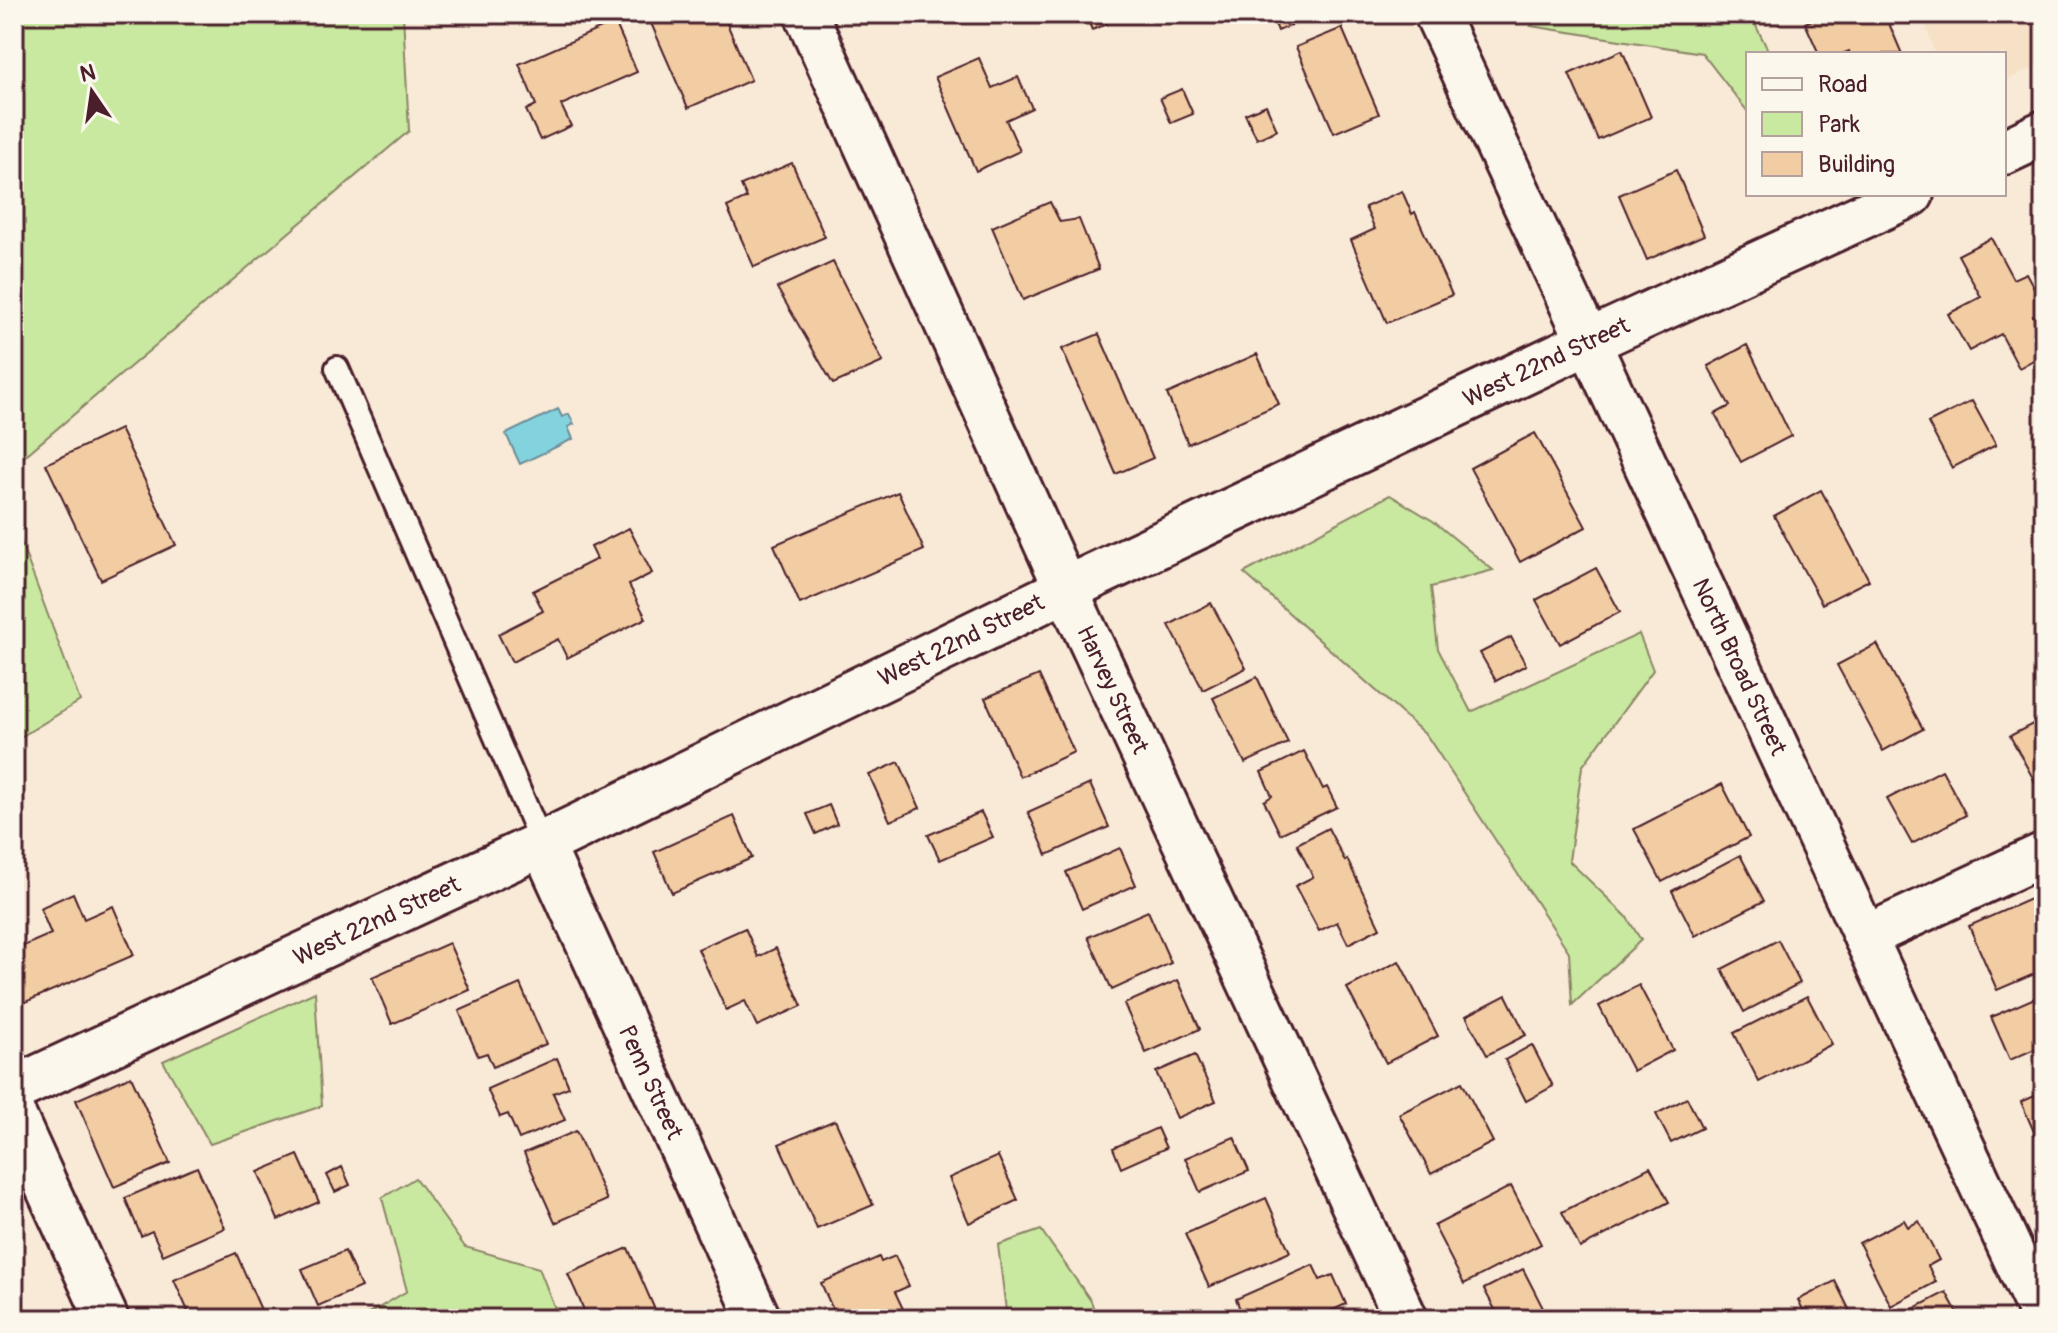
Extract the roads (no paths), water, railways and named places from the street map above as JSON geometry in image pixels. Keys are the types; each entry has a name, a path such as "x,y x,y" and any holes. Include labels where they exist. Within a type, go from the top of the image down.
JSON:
{"street":[{"name":"Harvey Street","path":"806,14 1066,589 1406,1319"},
{"name":"North Broad Street","path":"1436,14 2043,1319"},
{"path":"2006,151 2044,134"},
{"name":"West 22nd Street","path":"14,1089 542,844 1066,589 1590,341 1907,196"},
{"name":"Penn Street","path":"542,844 759,1319"},
{"path":"1865,937 2044,854"},
{"path":"14,1115 107,1319"}],"lane":[{"path":"337,368 542,844"}],"water":[{"path":"558,409 562,417 569,414 574,424 568,427 573,439 520,464 506,434"}]}
